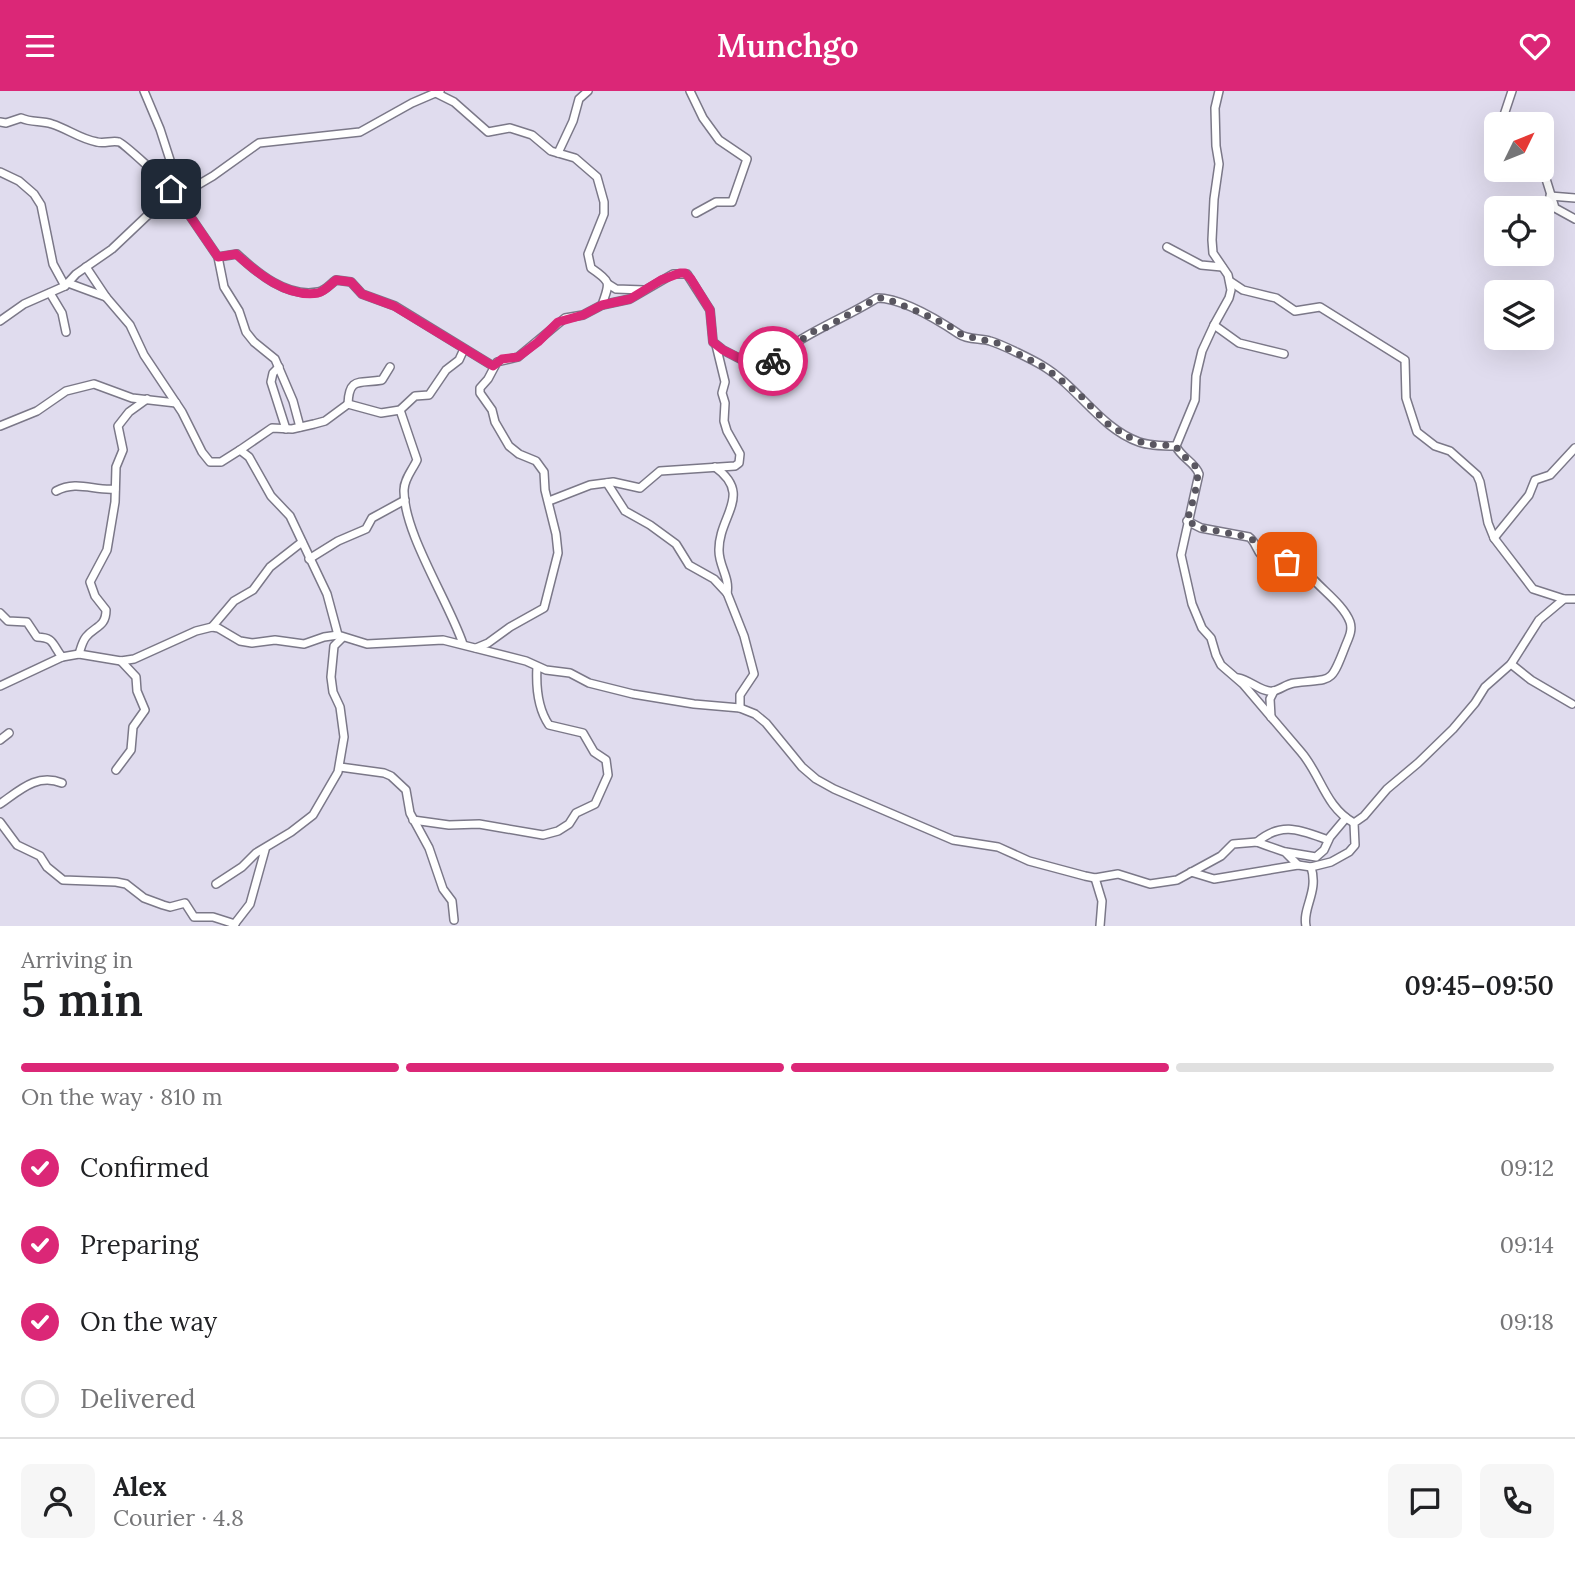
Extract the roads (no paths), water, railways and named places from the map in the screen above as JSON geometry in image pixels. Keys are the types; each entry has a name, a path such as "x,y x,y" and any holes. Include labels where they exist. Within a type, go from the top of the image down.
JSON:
{"street":[{"path":"144,91 160,129 177,197"},
{"path":"558,153 573,121 579,99 588,91"},
{"path":"690,91 703,118 719,140 727,148 747,159 732,202 716,202 696,213"},
{"path":"1219,91 1215,108 1219,164 1212,240 1213,253 1231,282 1243,290 1276,298 1295,311 1320,307 1405,360 1406,398 1417,432 1435,446 1450,451 1480,480 1488,523 1494,538 1533,589 1546,595 1575,599"},
{"path":"1505,112 1512,91"},
{"path":"0,321 15,309 66,284 112,249 145,218 264,141 360,132 438,92 454,102 488,132 510,128 532,135 551,151 575,157 597,177 604,213 588,254 592,268 605,278 608,284 608,293 602,305"},
{"path":"0,122 6,123 21,118 30,122 51,123 93,141 122,143 167,184 218,257 224,287 239,311 246,332 275,359 293,401 300,427"},
{"path":"0,172 19,181 38,199 44,212 53,264 66,284 106,297"},
{"path":"1547,182 1550,196"},
{"path":"1554,196 1575,198"},
{"path":"1554,206 1575,219"},
{"path":"1167,247 1201,265 1222,267"},
{"path":"218,257 236,254 264,278 295,291 318,293 336,280 351,282 362,294 394,306 493,366"},
{"path":"86,267 106,297 126,318 147,361 177,403 209,462 221,462 266,430 300,427 325,421 348,404 351,387 361,381 382,380 390,367"},
{"path":"476,648 538,613 546,605 558,554 542,468 536,461 519,454 509,446 495,422 492,410 480,393 480,388 488,379 493,366 502,359 518,357 558,322 583,315 602,305 618,303 673,274 687,274 710,310 712,337 725,382 722,393 725,426 741,456 737,465 660,471 640,488 613,482 590,485 549,501"},
{"path":"1176,446 1195,400 1200,359 1229,298 1231,282"},
{"path":"608,284 616,289 645,291"},
{"path":"50,293 62,313 66,333"},
{"path":"716,345 761,369 812,332 823,329 877,298 885,298 951,327 962,335 997,343 1044,367 1079,394 1109,425 1134,440 1176,446"},
{"path":"1214,325 1239,343 1284,354"},
{"path":"348,404 381,413 400,410 415,396 429,395 446,370 459,360 464,349"},
{"path":"279,367 273,373 271,382 286,429"},
{"path":"0,426 37,411 55,397 79,386 94,384 132,398 177,403"},
{"path":"79,654 85,639 106,618 106,610 95,596 90,582 107,550 117,467 123,450 118,426 129,412 147,399"},
{"path":"400,410 417,460 405,483 405,501 415,536 463,644"},
{"path":"1176,446 1199,474 1181,555 1192,604 1202,628 1214,643 1221,664 1237,678 1310,761 1325,793 1350,820 1355,839 1353,849 1331,862 1311,867 1298,865 1214,879 1190,872"},
{"path":"1494,538 1529,495 1535,480 1550,475 1575,448"},
{"path":"240,450 249,457 267,490 290,516 330,603 340,637"},
{"path":"715,466 734,486 731,510 719,541 721,566 727,579 727,593"},
{"path":"607,483 625,511 676,544 689,565 714,579 727,593 744,636 754,674 740,695 740,708"},
{"path":"56,491 70,484 85,488 116,489"},
{"path":"309,559 338,541 366,529 372,519 405,501"},
{"path":"1187,521 1201,528 1253,538 1265,558 1297,564"},
{"path":"212,627 234,601 250,594 270,567 302,542"},
{"path":"1237,678 1274,691 1294,683 1330,678 1352,629 1349,619 1314,580"},
{"path":"0,686 62,657 79,654 121,661 143,656 196,631 212,627 240,641 252,643 275,640 304,644 324,637 340,637 367,644 432,639 463,644 526,661 546,670 570,673 589,683 634,694 740,708 755,714 766,723 802,767 816,779 953,840 998,847 1029,861 1095,878 1118,874 1140,882 1159,884 1177,880 1221,856 1233,844 1258,842 1285,852 1316,857 1324,850 1328,840 1350,820 1364,816 1387,789 1448,734 1474,705 1485,687 1511,664 1539,620 1564,599"},
{"path":"0,613 8,621 27,622 37,637 49,638 62,657"},
{"path":"216,884 313,815 340,767 343,723 331,677 334,646 340,637"},
{"path":"116,770 131,750 133,727 145,710 137,691 136,677 121,661"},
{"path":"1511,664 1531,680 1572,704"},
{"path":"413,820 449,825 479,824 543,835 565,827 576,813 595,804 608,775 607,760 594,753 583,733 550,725 542,711 536,681 537,667"},
{"path":"1271,717 1270,699 1274,691"},
{"path":"0,740 9,733"},
{"path":"340,767 384,773 406,790 407,805 413,820 429,848 443,889 452,901 454,920"},
{"path":"0,804 32,782 48,778 62,783"},
{"path":"0,822 17,845 40,856 47,867 63,880 126,884 144,898 163,905 170,907 185,903 194,917 213,917 234,925 250,904 265,850"},
{"path":"1258,842 1273,831 1288,829 1328,840"},
{"path":"1285,852 1298,865"},
{"path":"1306,926 1305,919 1312,897 1311,867"},
{"path":"1095,878 1102,901 1100,926"}]}
